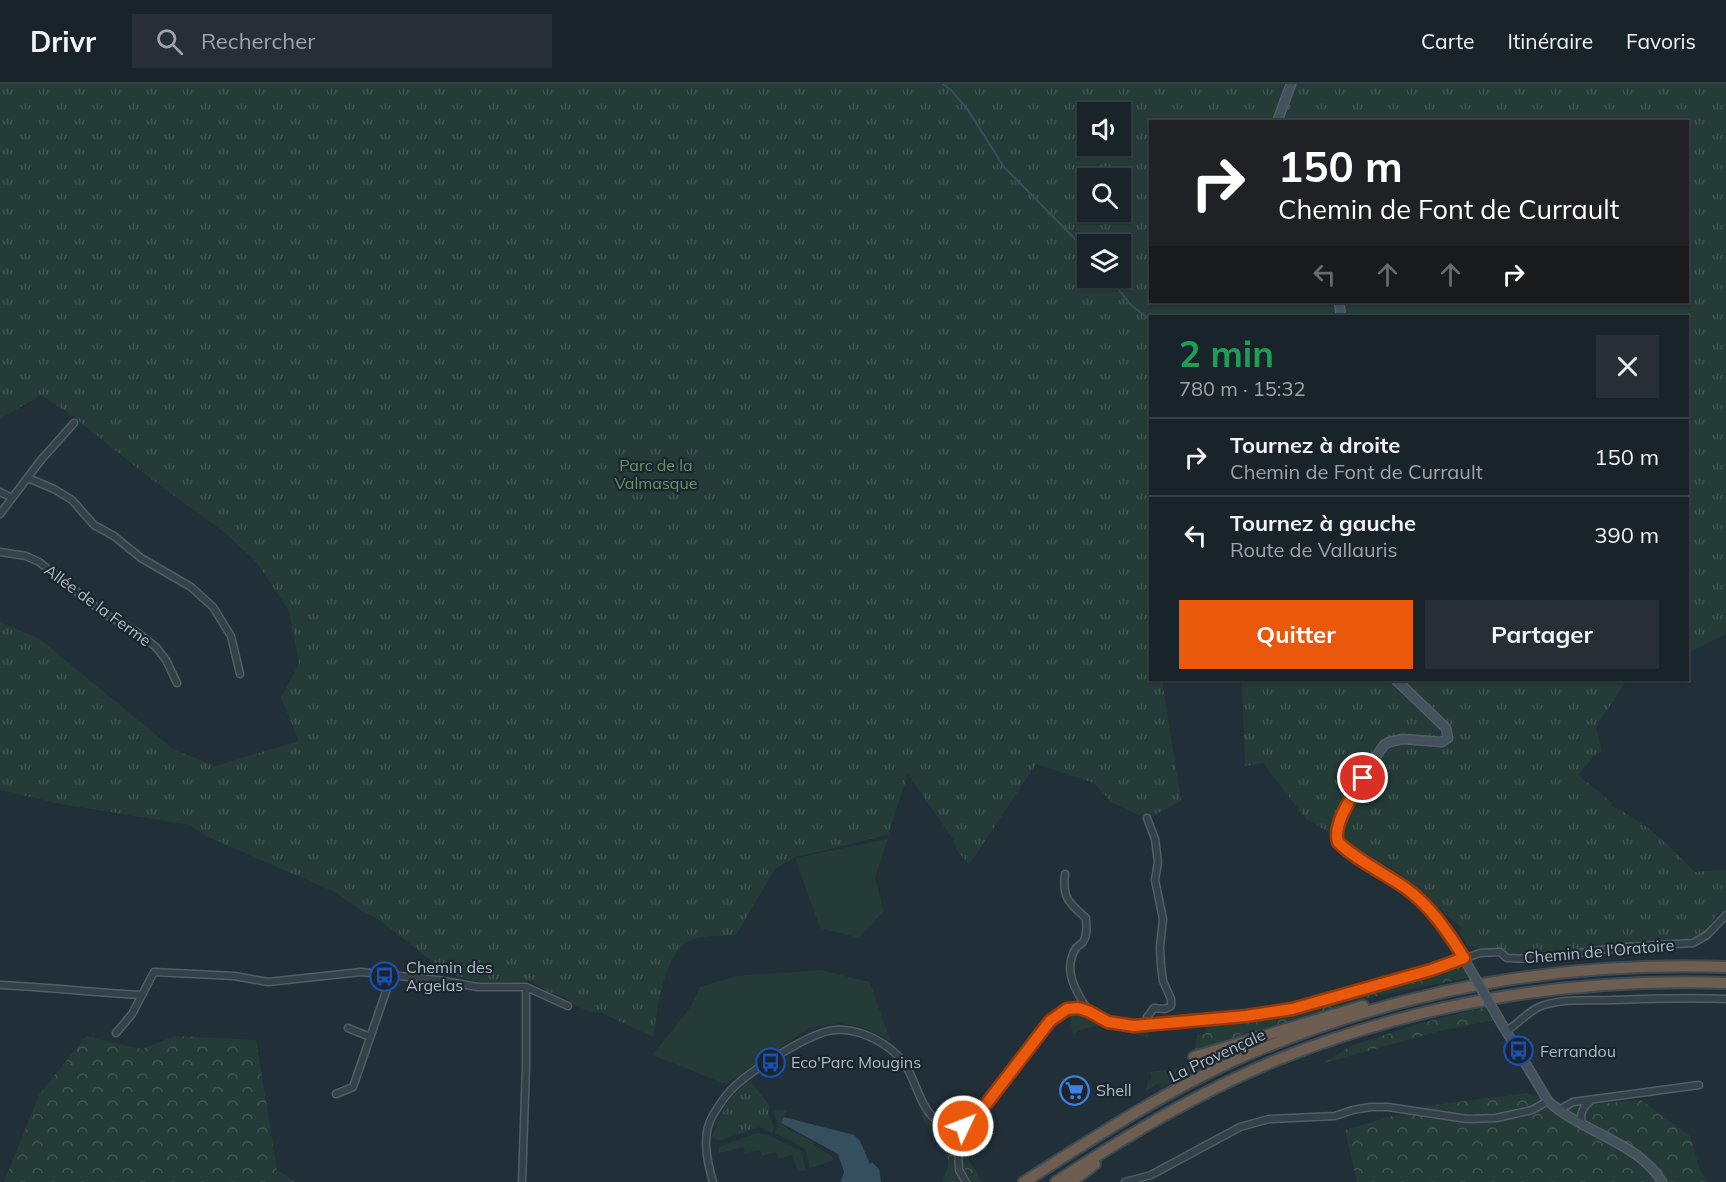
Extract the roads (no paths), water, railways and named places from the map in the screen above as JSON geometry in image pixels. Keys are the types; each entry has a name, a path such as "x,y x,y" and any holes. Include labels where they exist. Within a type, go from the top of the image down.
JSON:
{"highway":[{"name":"La Provençale","path":"1024,1182 1160,1099 1243,1057 1352,1016 1400,1001 1493,981 1558,972 1643,966 1726,967"},
{"name":"La Provençale","path":"1056,1182 1136,1132 1221,1086 1273,1062 1368,1028 1471,1002 1546,990 1650,982 1726,983"},
{"path":"1194,1057 1348,1009 1400,1001"},
{"path":"1071,1182 1136,1132"}],"main road":[{"path":"1278,120 1291,84"},
{"path":"1397,681 1446,728 1448,738 1442,742 1396,740 1384,745 1338,824 1336,837 1342,846 1407,889 1426,905 1466,961 1548,1101 1582,1125 1639,1157 1652,1167 1662,1182"}],"street":[{"path":"0,514 41,460 74,423"},
{"path":"28,478 72,500 94,525 114,536 141,558 191,587 213,606 231,636 240,674"},
{"path":"0,492 12,498"},
{"name":"Allée de la Ferme","path":"0,552 26,556 39,562 105,614 138,633 156,647 166,660 177,683"},
{"path":"1147,818 1155,839 1158,862 1155,880 1163,919 1160,947 1162,974 1171,999 1171,1006 1166,1009 1154,1008 1147,1017 1148,1025"},
{"path":"1065,874 1063,888 1066,900 1086,918 1087,932 1073,955 1071,984 1088,1011"},
{"name":"Chemin de l'Oratoire","path":"1088,1011 1108,1022 1122,1025 1148,1025 1246,1016 1292,1009 1466,961 1480,953 1500,952 1508,958 1532,959 1625,947 1694,943 1707,935 1726,915"},
{"path":"116,1033 132,1014 154,972 234,976 268,982 361,972 391,977 438,980 478,987 526,987 568,1006"},
{"path":"336,1094 352,1087 391,977"},
{"path":"0,985 142,995"},
{"path":"522,1182 526,987"},
{"path":"1506,1031 1514,1027 1527,1013 1542,1005 1566,1000 1726,999"},
{"path":"713,1182 706,1159 706,1140 711,1119 722,1101 735,1086 794,1046 821,1032 836,1030 855,1032 876,1039 897,1055 908,1068 933,1117 947,1126 957,1127 974,1120 1050,1021 1067,1009 1078,1008 1088,1011"},
{"path":"348,1028 370,1037"},
{"path":"1559,1110 1573,1102 1699,1085"},
{"path":"1582,1125 1580,1116 1582,1109 1591,1100"},
{"path":"1125,1182 1151,1175 1240,1127 1269,1119 1335,1116 1371,1107 1388,1107 1467,1119 1496,1118 1532,1110 1548,1101"},
{"path":"957,1127 958,1163 960,1175 966,1182"}],"water":[{"path":"784,1117 854,1135 860,1141 870,1164 872,1162 879,1169 881,1182 841,1182 844,1172 838,1154 781,1123"}],"waterway":[{"path":"943,84 968,110 1004,167 1077,241"},
{"path":"1118,288 1130,304 1149,319"}],"place":[{"name":"Chemin des Argelas","path":"385,976"},
{"name":"Ferrandou","path":"1519,1051"},
{"name":"Eco'Parc Mougins","path":"770,1062"},
{"name":"Shell","path":"1075,1090"}],"park label":[{"name":"Parc de la Valmasque","path":"656,474"}]}
